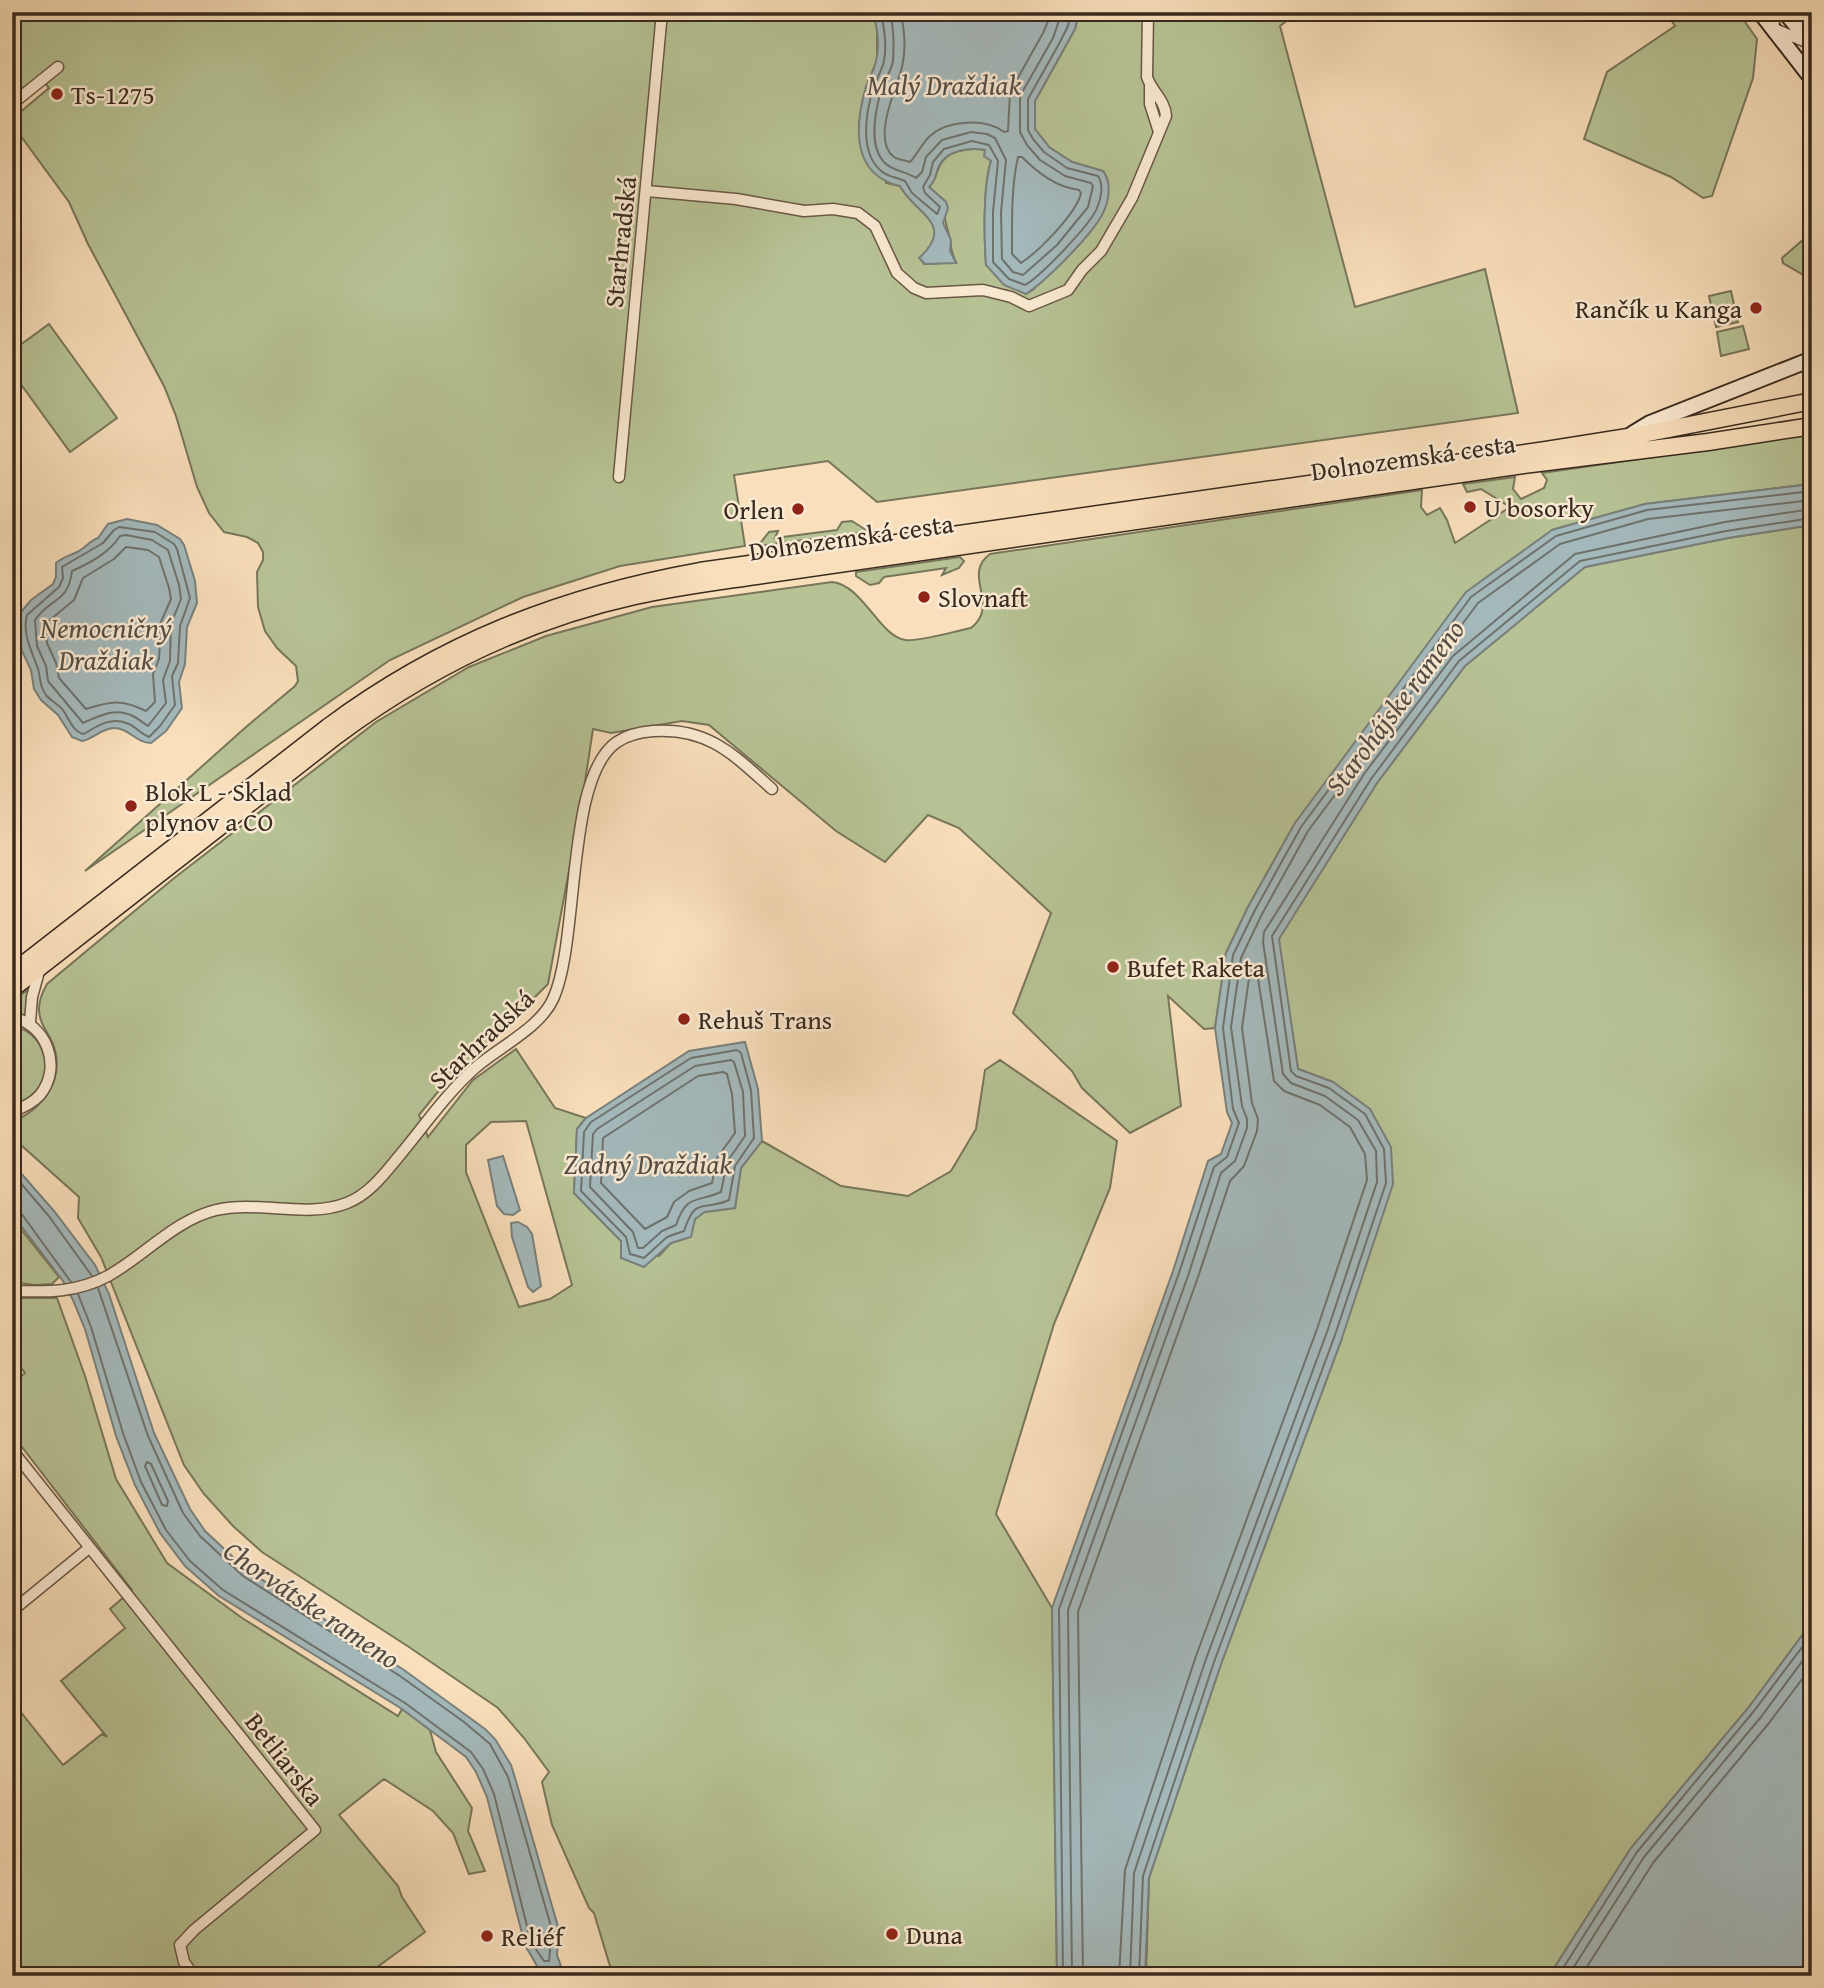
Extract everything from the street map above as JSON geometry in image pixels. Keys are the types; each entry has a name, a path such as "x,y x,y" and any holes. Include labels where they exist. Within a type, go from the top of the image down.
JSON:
{"main road":[{"path":"1760,12 1812,79"},
{"path":"1785,12 1811,44"},
{"path":"1628,437 1650,423 1812,359"},
{"name":"Dolnozemská cesta","path":"12,989 35,963 328,727 415,669 472,640 557,605 626,586 700,571 1628,437 1812,401"},
{"name":"Dolnozemská cesta","path":"12,973 35,963 380,704 476,651 531,627 592,607 671,589 756,576 1518,466 1708,443 1812,426"}],"street":[{"name":"Starhradská","path":"619,477 662,12"},
{"path":"647,191 736,199 804,211 833,209 858,213 875,226 897,273 914,288 926,293 983,290 1011,297 1029,306 1068,290 1082,270 1101,251 1132,198 1166,116 1165,105 1150,85 1146,65 1148,12"},
{"path":"1777,12 1772,28 1811,44"},
{"path":"12,104 58,67"},
{"name":"Starhradská","path":"12,1291 56,1292 107,1277 189,1221 215,1210 320,1209 348,1203 374,1186 475,1068 532,1025 553,1001 562,972 573,884 592,774 603,754 617,741 640,732 686,731 716,744 742,762 772,789"},
{"path":"12,961 35,963 30,1022"},
{"path":"12,1017 30,1022 47,1045 51,1062 50,1074 39,1095 29,1104 12,1112"},
{"name":"Betliarska","path":"12,1450 315,1830 194,1930 180,1945 184,1962 194,1976"},
{"path":"12,1611 89,1548"}],"green space":[{"path":"12,12 873,12 877,28 877,61 866,87 886,183 900,186 934,227 930,246 920,258 924,264 956,262 945,222 946,202 929,187 942,161 953,153 972,149 985,150 991,160 985,197 986,265 1026,294 1034,289 1103,171 1072,162 1049,147 1035,129 1035,101 1075,29 1079,12 1298,12 1280,26 1355,307 1485,269 1518,413 877,502 828,461 734,475 745,546 620,566 523,597 390,660 85,871 298,681 296,666 277,648 265,631 258,607 257,572 263,560 263,552 258,543 247,537 224,532 209,513 197,487 164,386 88,244 69,202 12,124 12,119 49,88 39,76 12,96"},
{"path":"1666,12 1738,12 1757,39 1753,78 1712,196 1703,198 1671,177 1584,139 1607,72 1675,26"},
{"path":"1812,232 1812,280 1783,263 1782,258"},
{"path":"1731,291 1738,322 1716,327 1709,296"},
{"path":"49,324 117,418 70,452 12,372 12,351"},
{"path":"1743,326 1749,349 1721,356 1717,332"},
{"path":"1812,434 1812,484 1645,504 1552,530 1295,823 1248,907 1226,953 1215,1028 1204,1029 1168,996 1181,1106 1130,1133 1082,1088 1072,1071 1013,1013 1051,913 959,828 928,815 885,862 836,831 709,725 682,721 611,733 593,729 548,984 445,1083 419,1115 428,1137 473,1080 516,1049 555,1108 586,1118 577,1129 574,1193 621,1241 659,1256 671,1243 690,1237 695,1219 704,1212 735,1208 741,1168 762,1141 841,1186 908,1196 951,1171 976,1129 985,1070 1000,1060 1117,1141 1110,1188 1054,1324 996,1514 1052,1608 1057,1976 613,1976 594,1913 589,1908 552,1825 542,1782 549,1772 524,1738 498,1708 262,1552 233,1526 204,1494 184,1465 101,1257 78,1218 79,1197 12,1137 12,1122 42,1101 54,1081 56,1057 53,1044 40,1019 39,1009 47,984 173,879 376,722 469,667 546,636 652,607 832,582 853,592 887,630 896,636 905,640 919,639 971,628 979,619 983,600 979,571 982,562 990,554 1422,490 1421,507 1427,515 1440,508 1455,543 1510,507 1481,489 1467,492 1463,484 1515,477 1513,489 1521,499 1544,488 1547,480 1542,473","holes":["526,1121 572,1285 550,1299 519,1307 466,1172 466,1145 491,1122"]},
{"path":"852,521 866,530 865,532 758,546 769,532 778,531 775,538 837,530 842,522"},
{"path":"1812,525 1812,1622 1749,1707 1631,1848 1549,1976 1146,1976 1149,1878 1221,1664 1342,1338 1333,1082 1298,1069 1278,939 1377,783 1465,666 1585,567 1728,538"},
{"path":"960,557 964,561 959,568 942,575 946,568 884,577 879,583 870,585 856,576 856,572"},
{"path":"29,989 25,1017 12,1013 12,1001"},
{"path":"12,1026 22,1029 38,1042 43,1051 45,1072 36,1091 12,1106"},
{"path":"12,1218 59,1277 52,1284 12,1282"},
{"path":"12,1298 57,1298 85,1376 116,1479 167,1563 242,1618 398,1716 402,1709 430,1730 436,1752 472,1808 468,1831 485,1871 469,1874 453,1833 433,1811 384,1779 339,1815 398,1886 402,1897 425,1932 365,1976 238,1976 232,1968 212,1976 12,1976 12,1701 63,1765 102,1734 107,1737 61,1681 125,1628 110,1609 132,1590 12,1434 12,1385 25,1373 12,1356"}],"water":[{"name":"Malý Draždiak","path":"873,12 1079,12 1075,29 1035,101 1035,129 1049,147 1072,162 1103,171 1109,186 1107,203 1090,233 1057,268 1026,294 1004,285 986,265 985,198 991,161 984,156 985,150 972,149 947,156 929,187 946,202 948,208 943,223 951,240 950,251 956,263 925,264 919,258 930,246 934,236 929,219 900,186 873,172 865,160 859,133 862,102 877,55"},
{"name":"Starohájske rameno","path":"1812,484 1812,525 1728,538 1585,567 1465,666 1377,783 1279,939 1298,1069 1333,1082 1370,1109 1391,1147 1393,1184 1342,1338 1221,1664 1149,1878 1145,1976 1057,1976 1052,1608 1173,1271 1208,1161 1221,1154 1232,1123 1227,1112 1215,1028 1226,953 1248,907 1295,823 1466,592 1552,530 1645,504"},
{"name":"Nemocničný Draždiak","path":"127,519 157,525 180,539 195,581 197,603 187,627 185,664 179,682 182,708 166,731 151,743 114,728 82,741 72,737 58,715 41,700 34,689 31,670 22,651 19,618 31,600 53,584 56,563 98,538 108,524"},
{"name":"Zadný Draždiak","path":"745,1042 758,1089 762,1141 741,1168 735,1208 705,1212 695,1219 691,1237 671,1243 644,1267 621,1258 621,1241 574,1193 577,1129 586,1118 689,1051"},
{"path":"503,1156 520,1210 513,1215 504,1214 497,1206 488,1160"},
{"name":"Chorvátske rameno","path":"12,1163 54,1211 95,1265 109,1294 154,1433 190,1509 205,1531 247,1570 404,1670 495,1739 511,1765 518,1788 559,1930 557,1955 561,1966 540,1971 525,1945 487,1797 466,1757 402,1709 219,1596 185,1566 160,1533 135,1485 116,1436 85,1329 73,1300 63,1281 12,1214"},
{"path":"518,1222 532,1234 541,1286 533,1292 528,1287 512,1237 511,1223"},
{"path":"1812,1622 1812,1976 1549,1976 1631,1848 1749,1707"}],"place":[{"name":"Ts-1275","path":"57,94"},
{"name":"Rančík u Kanga","path":"1756,308"},
{"name":"U bosorky","path":"1470,507"},
{"name":"Orlen","path":"798,509"},
{"name":"Slovnaft","path":"924,597"},
{"name":"Blok L - Sklad plynov a CO","path":"131,806"},
{"name":"Bufet Raketa","path":"1113,967"},
{"name":"Rehuš Trans","path":"684,1019"},
{"name":"Duna","path":"892,1934"},
{"name":"Reliéf","path":"487,1936"}]}
